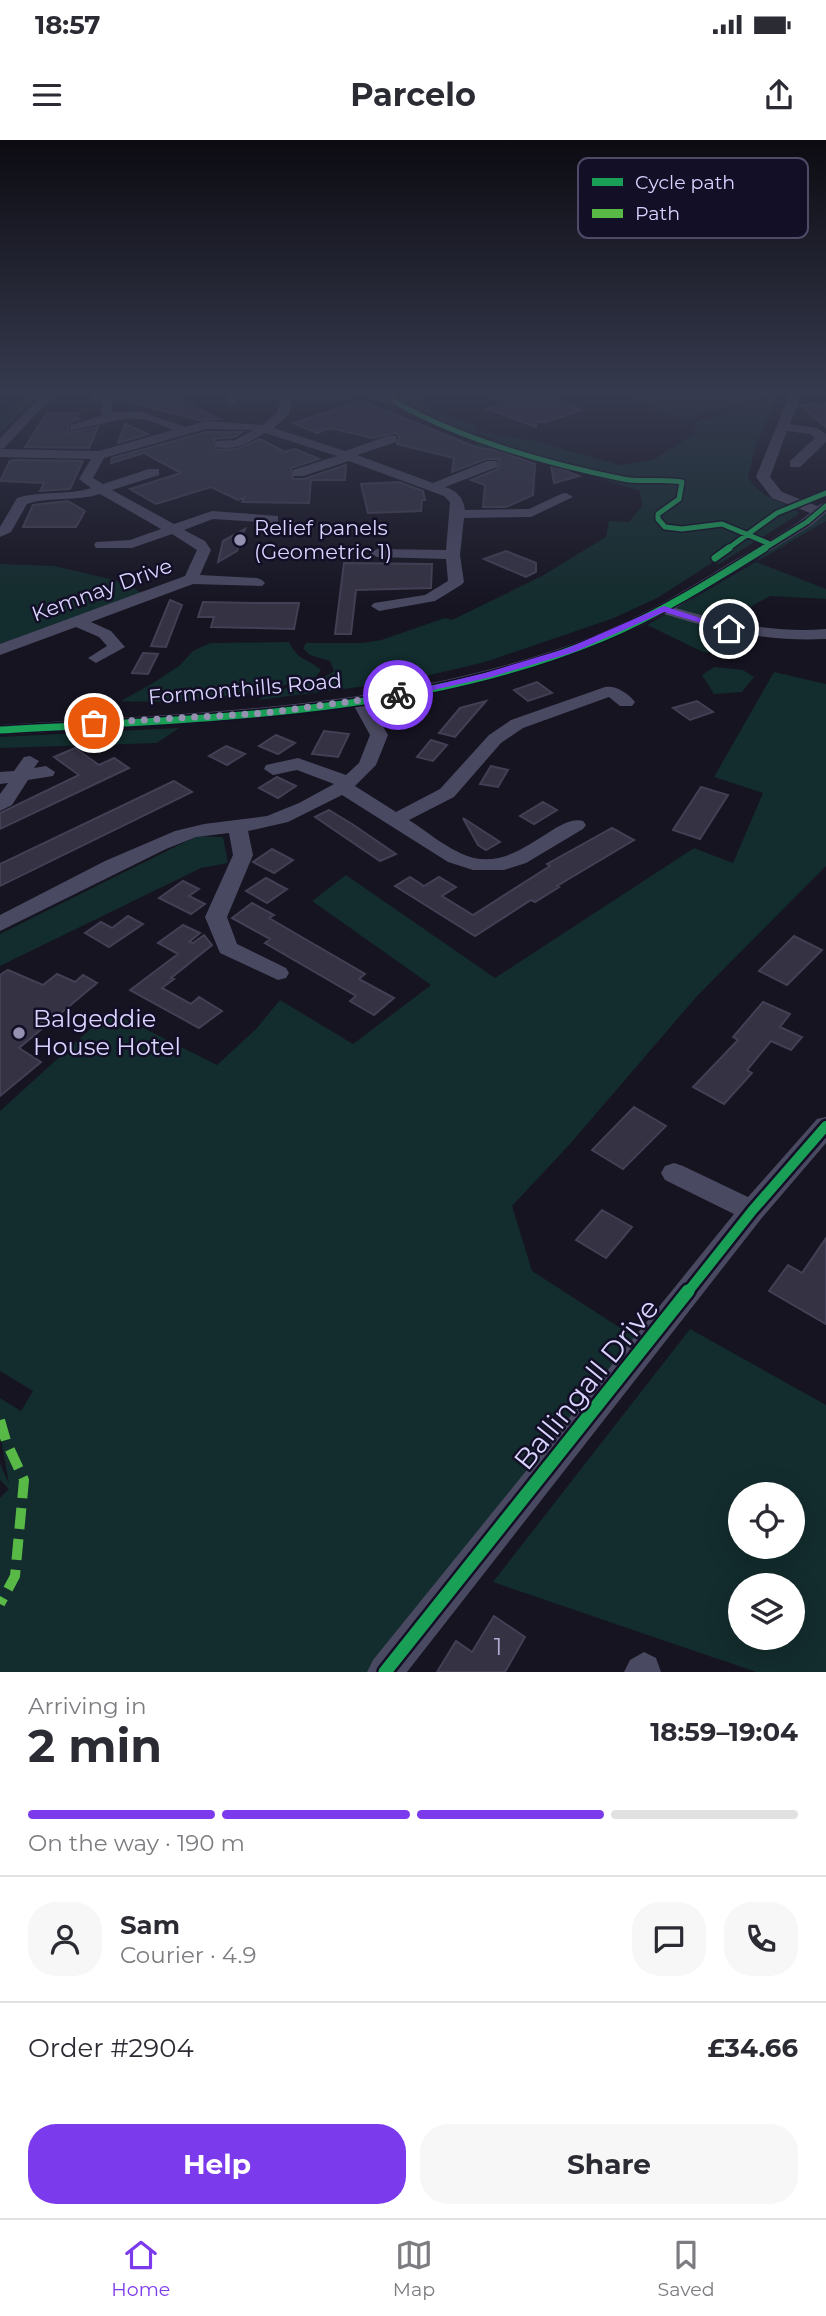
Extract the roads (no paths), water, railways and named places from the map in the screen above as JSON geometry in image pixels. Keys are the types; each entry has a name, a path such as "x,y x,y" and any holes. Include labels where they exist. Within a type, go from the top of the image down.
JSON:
{"street":[{"path":"94,464 86,479 100,489"},
{"path":"298,473 323,464"},
{"path":"371,464 449,493 457,501 458,514 453,555 456,582 448,590 425,602 379,606"},
{"path":"433,487 491,464"},
{"path":"768,464 763,477 777,495 822,508"},
{"path":"0,533 6,529 22,501 34,497 80,496 155,472"},
{"name":"Kemnay Drive","path":"0,650 191,579 204,550 200,544 100,489"},
{"path":"458,514 531,513 566,497"},
{"name":"Formonthills Road","path":"0,730 265,713 425,691 571,650 664,609 807,522 822,508"},
{"path":"101,545 132,544 212,515 273,520"},
{"path":"377,553 453,555"},
{"path":"191,579 257,583"},
{"path":"664,609 729,629 769,636 826,634"},
{"path":"76,621 105,634 117,647 96,657"},
{"path":"396,818 447,793 495,739 517,724 605,687 626,702"},
{"path":"0,924 124,860 185,834 272,821 301,809 344,784 361,772 372,757 379,735 370,715 360,702"},
{"path":"273,769 299,759 344,784 455,858 473,865 499,867 522,859 576,825"},
{"path":"0,778 32,769 0,805"},
{"path":"237,825 243,855 216,917 228,948 278,973"},
{"name":"Ballingall Drive","path":"384,1672 752,1212 826,1126"},
{"path":"674,1173 752,1212"}],"place":[{"name":"Relief panels (Geometric 1)","path":"240,540"},
{"name":"Balgeddie House Hotel","path":"19,1033"}]}
